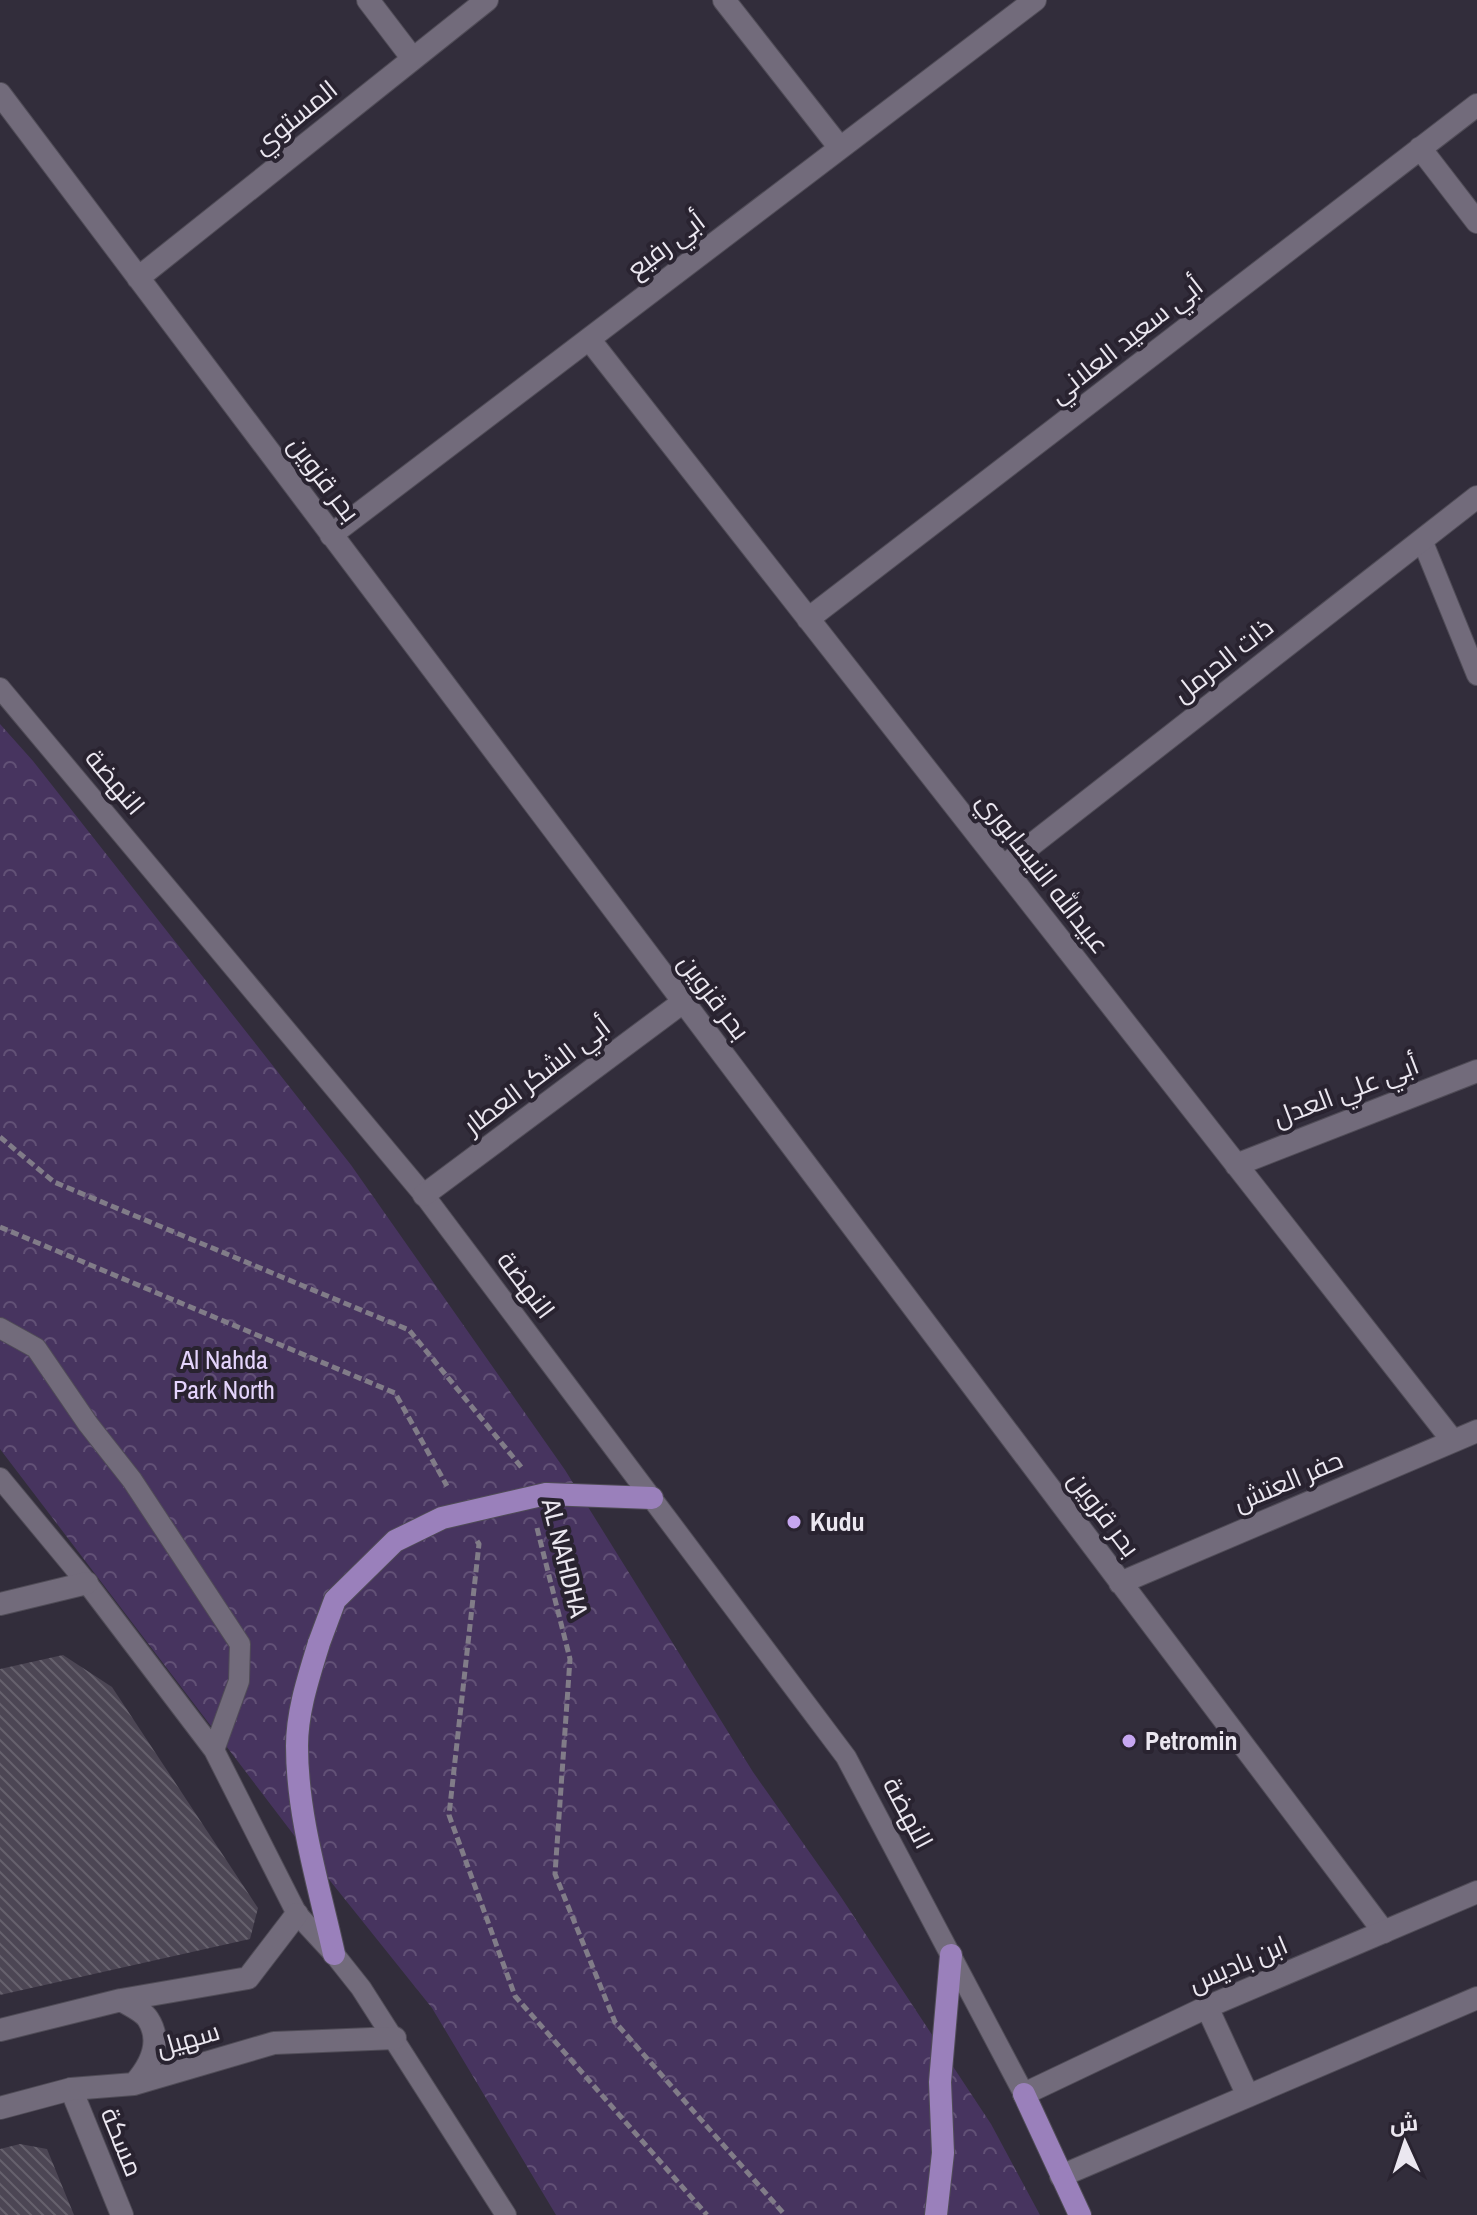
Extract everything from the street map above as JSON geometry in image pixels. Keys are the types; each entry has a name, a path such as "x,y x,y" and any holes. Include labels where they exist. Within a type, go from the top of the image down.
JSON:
{"main road":[{"path":"334,1954 304,1819 297,1745 305,1690 335,1600 395,1541 442,1518 546,1494 652,1498"},
{"path":"936,2215 943,2153 940,2082 951,1955"},
{"name":"النهضة","path":"1024,2094 1080,2215"}],"street":[{"path":"368,0 413,59"},
{"name":"المستوي","path":"138,278 487,0"},
{"path":"724,0 840,148"},
{"name":"أبي رفيع","path":"331,535 1035,0"},
{"name":"بحر قزوين","path":"0,94 1384,1932"},
{"name":"أبي سعيد العلاني","path":"808,619 1477,105"},
{"path":"1420,148 1477,222"},
{"name":"عبيدالله النيسابوري","path":"589,339 1453,1441"},
{"name":"ذات الحرمل","path":"1003,867 1477,497"},
{"name":"أبي الشكر العطار","path":"424,1195 683,1002"},
{"name":"أبي علي العدل","path":"1236,1165 1477,1071"},
{"name":"حفر العتش","path":"1120,1583 1477,1431"},
{"path":"0,1604 87,1583"},
{"name":"ابن باديس","path":"1024,2094 1207,2007 1477,1892"},
{"name":"سهيل","path":"0,2030 121,2000 248,1978 297,1914"},
{"path":"1061,2176 1477,1998"},
{"path":"121,2000 147,2018 155,2044 148,2067 134,2084"},
{"path":"1207,2007 1248,2096"},
{"name":"سهيل","path":"0,2108 71,2089 134,2084 274,2043 395,2038"},
{"name":"مسكة","path":"71,2089 122,2215"}],"lane":[{"path":"1422,540 1477,675"},
{"name":"النهضة","path":"0,688 424,1195 846,1757 1024,2094"},
{"path":"0,1328 36,1348 88,1424 132,1480 240,1644 239,1681 214,1750"},
{"path":"0,1478 87,1583 214,1750 297,1914 334,1954 395,2038 506,2215"}],"path":[{"name":"AL NAHDHA","path":"0,1137 54,1182 409,1330 521,1466 525,1480"},
{"path":"0,1227 395,1393 448,1489"},
{"name":"AL NAHDHA","path":"536,1525 570,1659 555,1874 615,2022 785,2215"},
{"path":"471,1530 479,1544 449,1815 515,1996 707,2215"}],"green space":[{"name":"Al Nahda Park North","path":"0,724 33,761 351,1165 565,1470 753,1772 841,1897 991,2124 1040,2215 556,2215 432,2008 303,1847 0,1449"}],"building":[{"path":"63,1655 112,1687 258,1908 250,1939 0,1995 0,1669"},
{"path":"20,2144 47,2149 74,2215 0,2215 0,2149"}],"place":[{"name":"Kudu","path":"794,1522"},
{"name":"Petromin","path":"1129,1741"}]}
